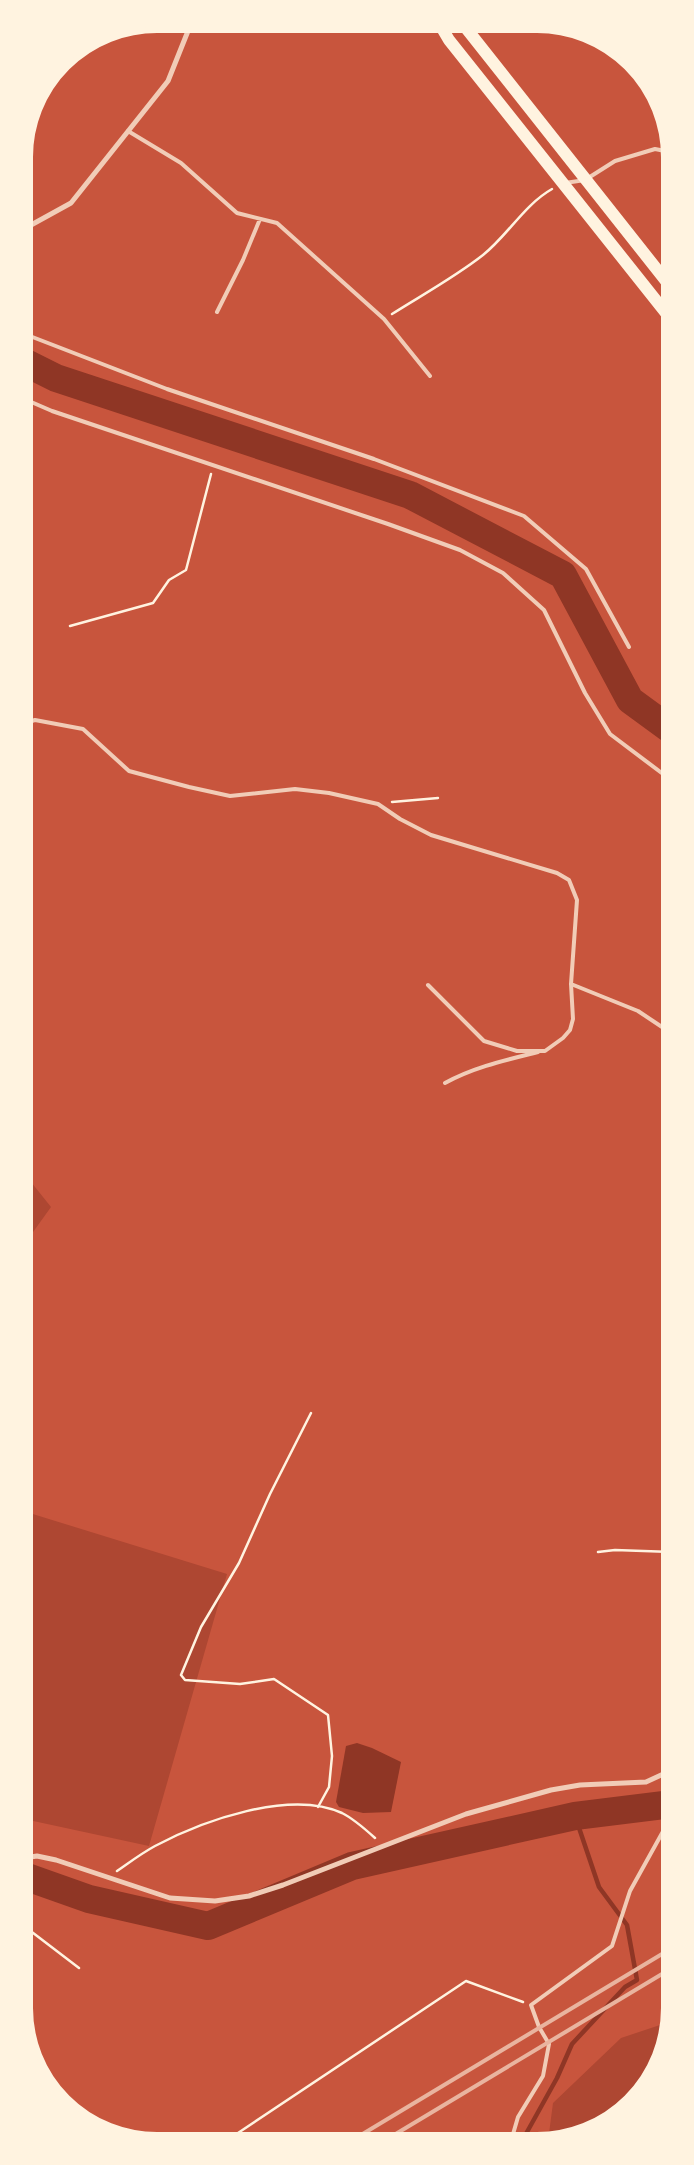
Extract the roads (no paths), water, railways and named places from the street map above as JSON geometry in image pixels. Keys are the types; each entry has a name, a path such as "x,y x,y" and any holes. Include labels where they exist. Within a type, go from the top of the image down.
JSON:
{"main road":[{"path":"443,30 562,184 664,311"},
{"path":"467,30 664,279"}],"street":[{"path":"30,226 71,203 168,81 189,30"},
{"path":"30,1857 37,1856 56,1860 170,1898 215,1901 249,1896 283,1885 466,1814 551,1790 580,1785 646,1782 664,1774"}],"lane":[{"path":"128,131 181,163 237,213 277,223 384,319 430,376"},
{"path":"562,184 585,180 615,161 655,149 664,151"},
{"path":"217,312 243,260 260,219"},
{"path":"30,336 167,389 374,459 524,516 586,569 630,648"},
{"path":"30,401 52,411 214,464 460,550 503,574 544,610 585,693 610,734 664,775"},
{"path":"30,722 35,720 83,729 129,771 230,796 295,789 329,793 378,804 400,819 431,835 557,873 569,880 577,900 571,984 573,1019 570,1030 563,1038 545,1051 486,1065 445,1083"},
{"path":"571,984 638,1011 664,1028"},
{"path":"428,985 484,1041 517,1051 545,1051"},
{"path":"514,2135 518,2117 543,2076 549,2044 531,2005 612,1946 630,1891 664,1830"}],"waterway":[{"path":"30,365 56,378 410,495 563,575 630,700 664,725"},
{"path":"30,1878 89,1899 208,1926 352,1866 575,1816 664,1805"},
{"path":"525,2135 557,2078 572,2044 625,1987 637,1980 627,1925 599,1887 575,1816"}],"railway":[{"path":"361,2135 664,1953"},
{"path":"394,2135 664,1973"}]}
